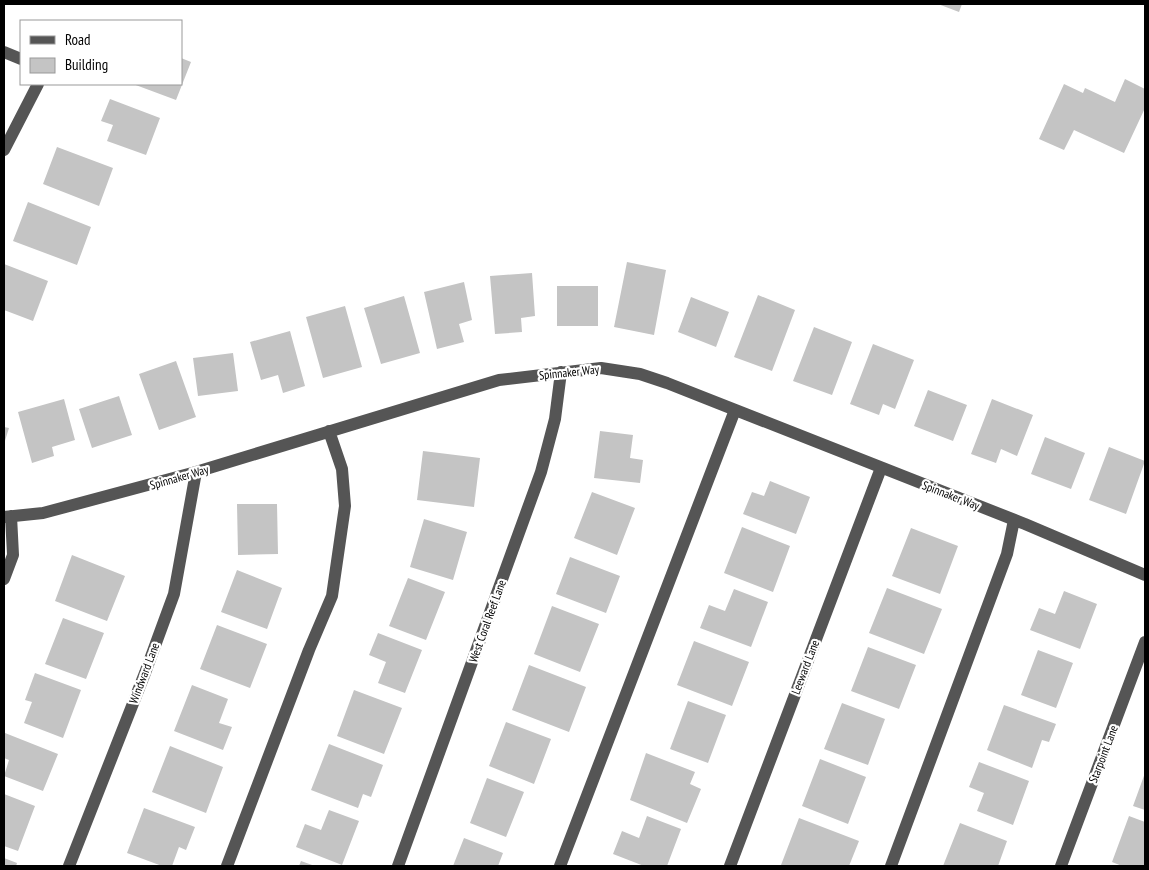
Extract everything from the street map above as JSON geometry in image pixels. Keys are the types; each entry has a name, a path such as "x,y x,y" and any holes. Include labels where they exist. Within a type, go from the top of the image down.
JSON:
{"street":[{"path":"4,52 20,59"},
{"path":"4,150 37,85"},
{"name":"Spinnaker Way","path":"8,517 43,513 196,472 498,380 601,368 640,374 735,410 1014,520 1145,576"},
{"name":"West Coral Reef Lane","path":"398,866 541,472 555,419 561,372"},
{"path":"560,866 735,410"},
{"path":"227,866 308,650 332,596 345,506 342,469 329,431"},
{"name":"Leeward Lane","path":"730,866 881,468"},
{"name":"Windward Lane","path":"69,866 174,594 196,472"},
{"path":"4,579 13,555 8,517"},
{"path":"891,866 1000,571 1014,520"},
{"name":"Starpoint Lane","path":"1060,866 1145,642"}],"building":[{"path":"938,4 962,4 959,12"},
{"path":"182,58 191,62 182,85"},
{"path":"1125,79 1145,89 1145,108 1124,153 1074,130 1064,150 1039,139 1064,84 1083,93 1085,88 1115,102"},
{"path":"136,85 182,85 176,100"},
{"path":"110,99 160,118 146,155 107,141 113,125 101,121"},
{"path":"57,147 113,168 99,206 43,184"},
{"path":"28,202 91,227 77,265 13,241"},
{"path":"627,262 666,270 654,335 614,327"},
{"path":"4,264 48,281 33,321 4,310"},
{"path":"532,273 535,316 521,318 522,332 495,334 490,276"},
{"path":"464,282 472,320 459,324 464,342 437,349 424,292"},
{"path":"557,286 598,286 598,326 557,326"},
{"path":"758,295 795,310 772,371 734,357"},
{"path":"404,296 420,353 381,364 364,308"},
{"path":"691,297 729,312 716,347 678,332"},
{"path":"345,306 362,367 323,378 306,317"},
{"path":"814,327 852,342 832,395 793,381"},
{"path":"290,331 305,386 283,393 278,375 261,380 250,342"},
{"path":"873,344 914,360 895,409 883,404 879,415 850,404"},
{"path":"233,353 238,391 198,396 193,358"},
{"path":"176,361 196,417 159,430 139,374"},
{"path":"928,390 967,405 953,441 914,426"},
{"path":"119,396 132,435 92,448 79,409"},
{"path":"64,399 75,440 52,447 54,456 32,463 18,412"},
{"path":"992,399 1033,415 1017,456 1001,449 996,463 971,454"},
{"path":"4,427 9,428 4,444"},
{"path":"600,431 633,435 630,458 643,460 640,483 594,478"},
{"path":"1045,437 1085,453 1071,489 1031,474"},
{"path":"1109,447 1145,461 1126,514 1089,500"},
{"path":"423,451 480,458 474,507 417,500"},
{"path":"770,481 810,497 796,534 743,514 752,492 764,496"},
{"path":"592,492 635,508 617,555 574,538"},
{"path":"237,504 277,504 278,554 238,555"},
{"path":"424,519 467,532 453,580 410,567"},
{"path":"742,527 790,546 773,592 724,573"},
{"path":"911,528 958,546 940,594 892,576"},
{"path":"72,555 125,576 107,621 55,601"},
{"path":"570,557 620,576 606,613 556,594"},
{"path":"237,570 282,588 267,629 221,612"},
{"path":"408,578 445,592 426,640 389,626"},
{"path":"887,588 942,609 924,654 869,633"},
{"path":"734,589 768,602 751,647 700,628 709,605 725,611"},
{"path":"1064,591 1097,604 1080,649 1030,630 1039,608 1055,614"},
{"path":"552,606 599,624 580,672 534,654"},
{"path":"63,618 104,633 86,679 45,664"},
{"path":"217,625 267,644 250,688 200,669"},
{"path":"378,633 422,650 405,693 378,683 386,662 369,655"},
{"path":"694,641 749,662 732,706 677,685"},
{"path":"868,647 916,665 899,709 851,691"},
{"path":"1038,650 1073,663 1056,708 1021,695"},
{"path":"529,665 586,687 569,732 512,710"},
{"path":"35,673 81,690 63,738 24,723 32,702 25,700"},
{"path":"192,685 228,699 219,723 232,727 223,750 174,731"},
{"path":"354,690 402,708 384,754 337,736"},
{"path":"688,701 726,715 708,763 670,749"},
{"path":"842,703 885,719 868,765 824,749"},
{"path":"1004,705 1056,724 1049,742 1042,740 1032,768 987,750"},
{"path":"506,722 551,739 534,784 489,766"},
{"path":"5,733 58,754 43,791 4,776 9,760 4,758"},
{"path":"329,744 383,765 371,797 363,794 358,808 311,790"},
{"path":"170,746 223,767 206,813 152,792"},
{"path":"646,753 695,772 690,784 701,789 687,823 630,800"},
{"path":"820,759 866,777 848,824 802,806"},
{"path":"979,762 1029,781 1013,825 977,811 984,793 969,787"},
{"path":"1145,773 1145,810 1133,806"},
{"path":"487,778 524,792 506,837 470,823"},
{"path":"4,794 35,806 18,851 4,846"},
{"path":"144,808 195,827 186,850 179,847 172,866 162,866 127,853"},
{"path":"329,810 359,821 342,865 296,847 305,824 321,830"},
{"path":"647,816 681,829 667,866 644,866 613,854 622,831 639,838"},
{"path":"1129,816 1145,822 1145,866 1122,866 1112,862"},
{"path":"799,818 859,841 849,866 781,865"},
{"path":"960,823 1007,841 998,866 943,866"},
{"path":"464,838 503,853 498,866 453,866"},
{"path":"4,858 17,863 16,866 4,866"},
{"path":"301,861 315,866 299,866"}]}
